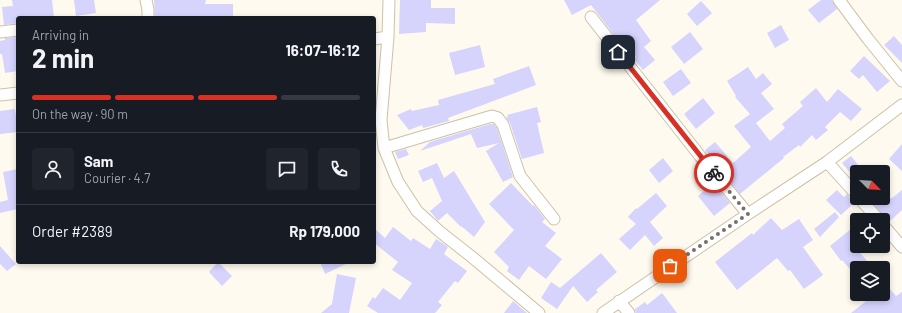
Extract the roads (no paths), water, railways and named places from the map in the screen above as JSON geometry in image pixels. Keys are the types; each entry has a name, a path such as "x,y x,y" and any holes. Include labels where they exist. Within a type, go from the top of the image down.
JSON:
{"street":[{"path":"146,0 148,16"},
{"path":"389,0 388,36 381,120 384,148 398,182 417,211 439,231 539,313"},
{"path":"839,0 902,81"},
{"path":"591,17 700,156 748,214"},
{"path":"0,32 16,30"},
{"path":"376,39 388,36"},
{"path":"0,95 16,93"},
{"path":"603,313 827,162 902,105"},
{"path":"384,148 492,116 498,118 503,125 520,176 554,219"},
{"path":"827,162 850,187"},
{"path":"865,205 873,213"},
{"path":"890,233 902,246"},
{"path":"619,301 629,313"}]}
